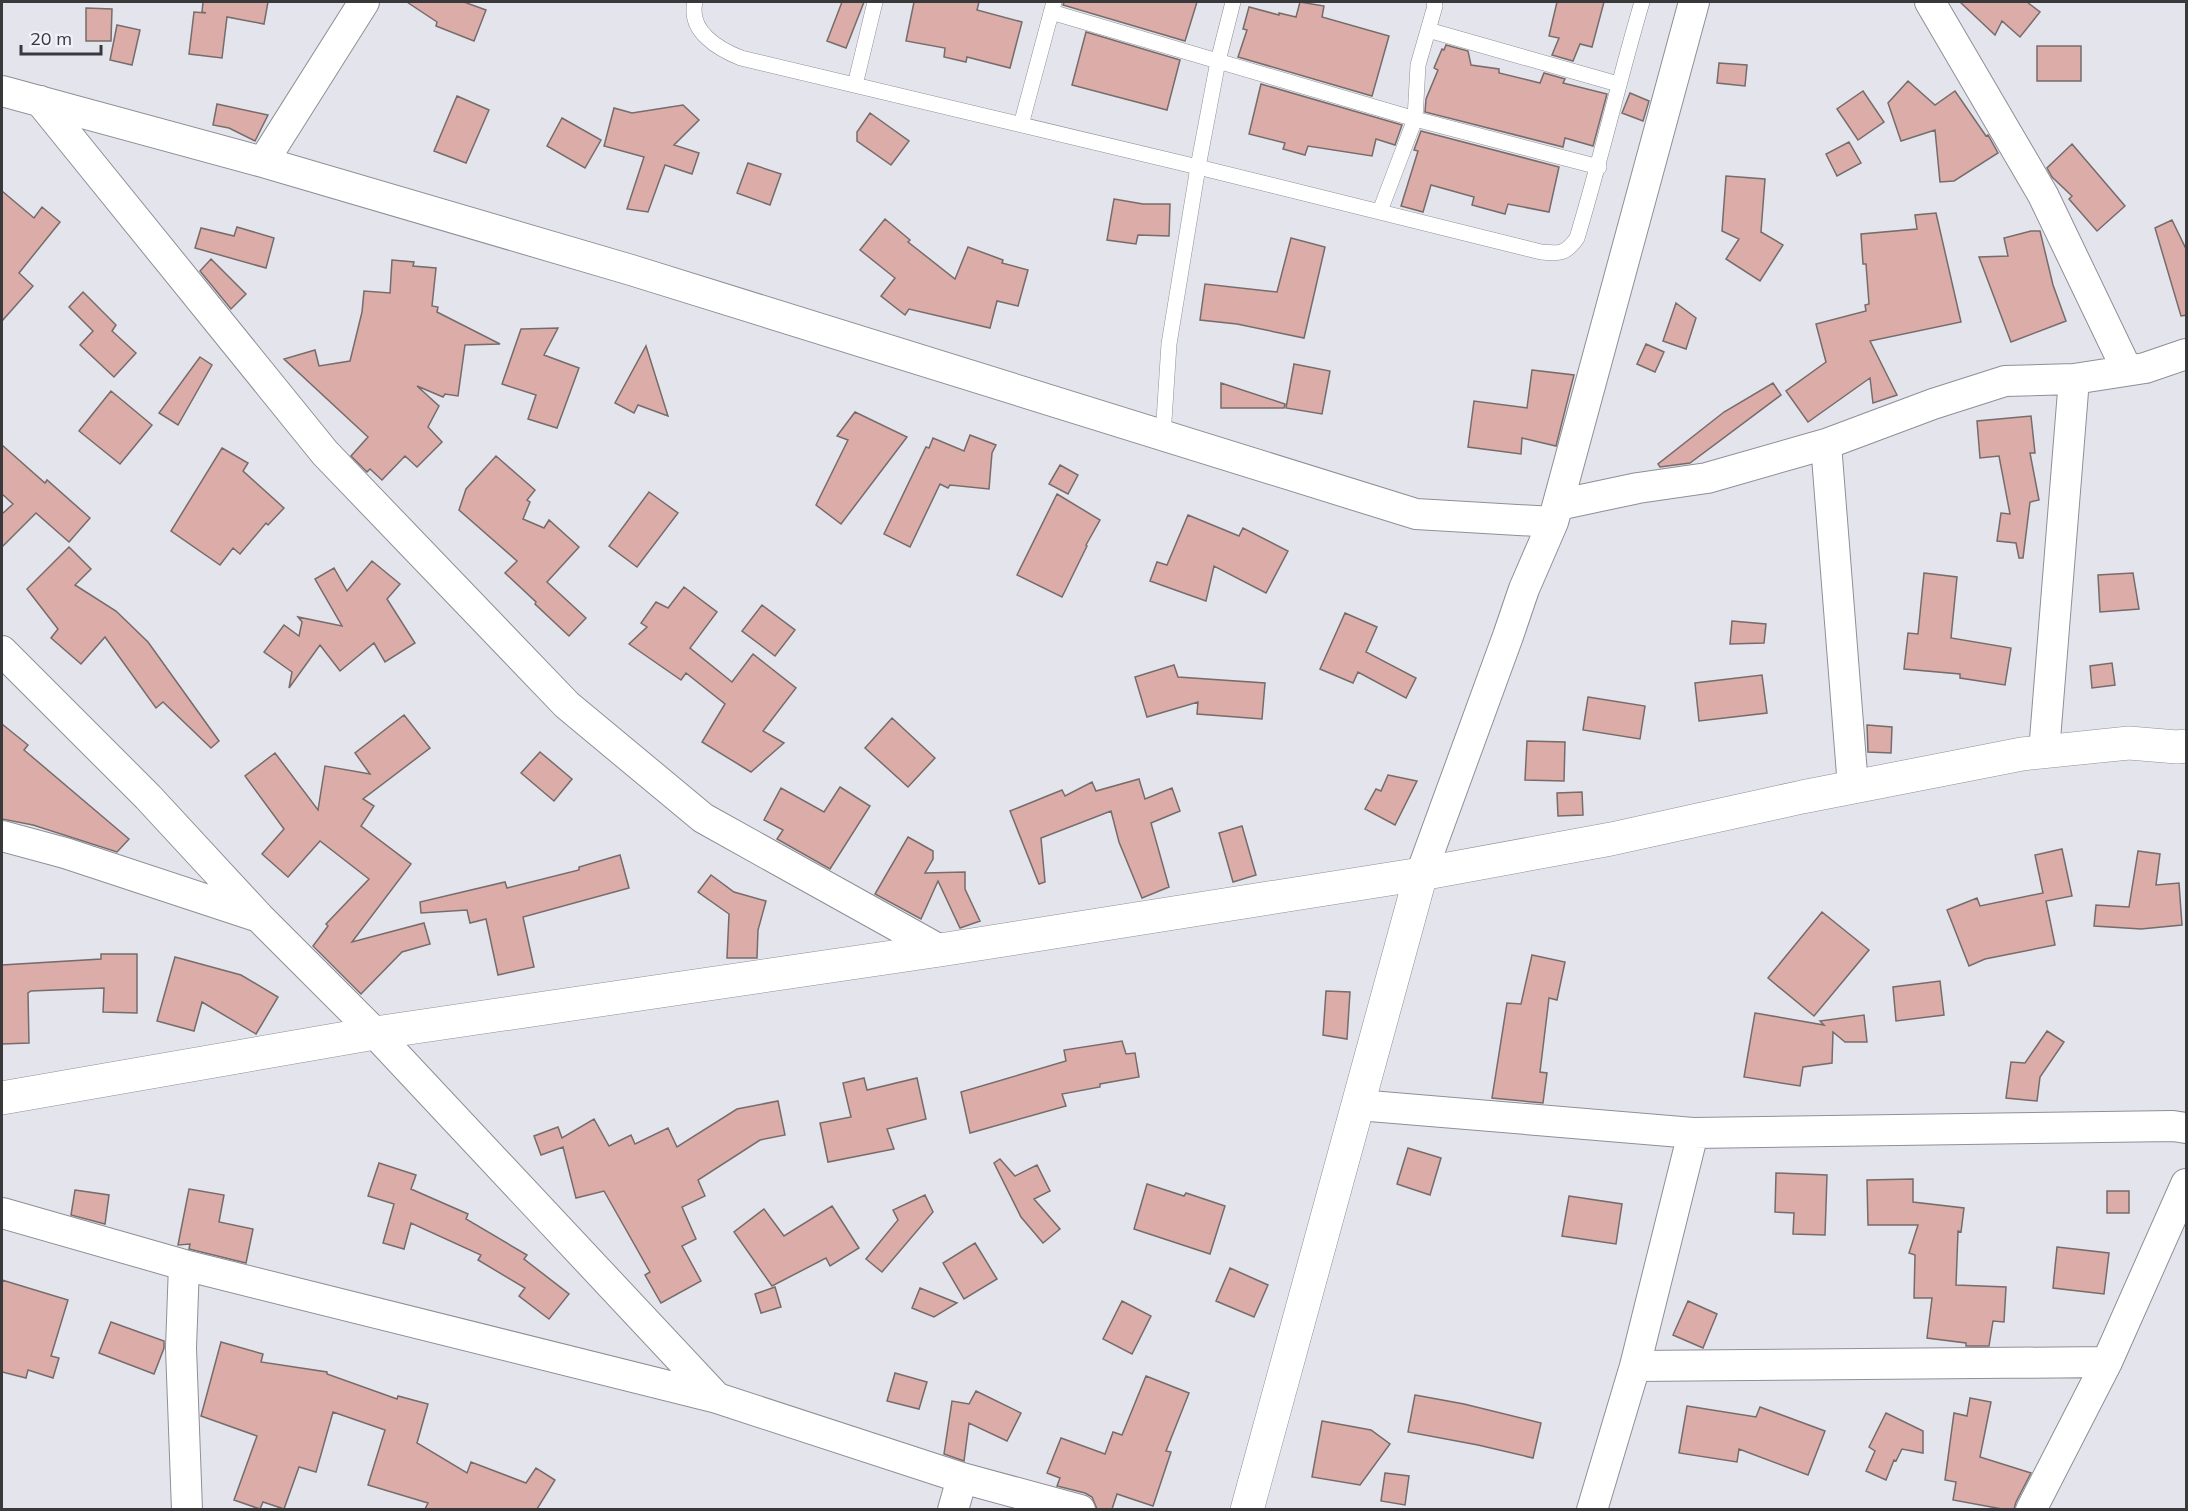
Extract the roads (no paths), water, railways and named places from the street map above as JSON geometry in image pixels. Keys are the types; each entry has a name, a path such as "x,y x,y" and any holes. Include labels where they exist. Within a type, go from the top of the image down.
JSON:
{"main road":[{"path":"2,1098 375,1033 940,950 1421,874 1611,838 2022,754 2129,743 2187,746"},
{"path":"1247,1509 1421,874"}],"street":[{"path":"263,162 364,2"},
{"path":"1421,874 1524,588 1556,514 1694,2"},
{"path":"1930,2 2043,195 2127,370"},
{"path":"2,91 263,162 631,270 1416,514 1556,514 1638,488 1707,478 1826,444 1934,404 2005,381 2074,379 2145,368 2187,354"},
{"path":"40,101 325,453 567,705 703,818 940,950"},
{"path":"2044,752 2074,379"},
{"path":"1826,444 1853,787"},
{"path":"2,651 148,797 259,917 375,1033 717,1398"},
{"path":"2,836 65,853 259,917"},
{"path":"1358,1105 1693,1133 2187,1128"},
{"path":"1592,1509 1635,1366 1693,1133"},
{"path":"2031,1509 2107,1362 2187,1184"},
{"path":"2,1213 184,1265 717,1398 962,1478 1080,1509"},
{"path":"184,1265 181,1347 187,1509"},
{"path":"1635,1366 2107,1362"},
{"path":"953,1509 962,1478"}],"lane":[{"path":"695,2 693,10 703,35 721,50 741,58 1541,252 1558,254 1570,247 1577,238 1599,167 1618,84 1642,2"},
{"path":"855,85 875,2"},
{"path":"1162,436 1169,344 1198,167 1218,62 1233,2"},
{"path":"1380,212 1415,119 1418,64 1435,6 1434,2"},
{"path":"1021,125 1053,7 1218,62 1415,119 1599,167"},
{"path":"1428,30 1618,84"}]}
